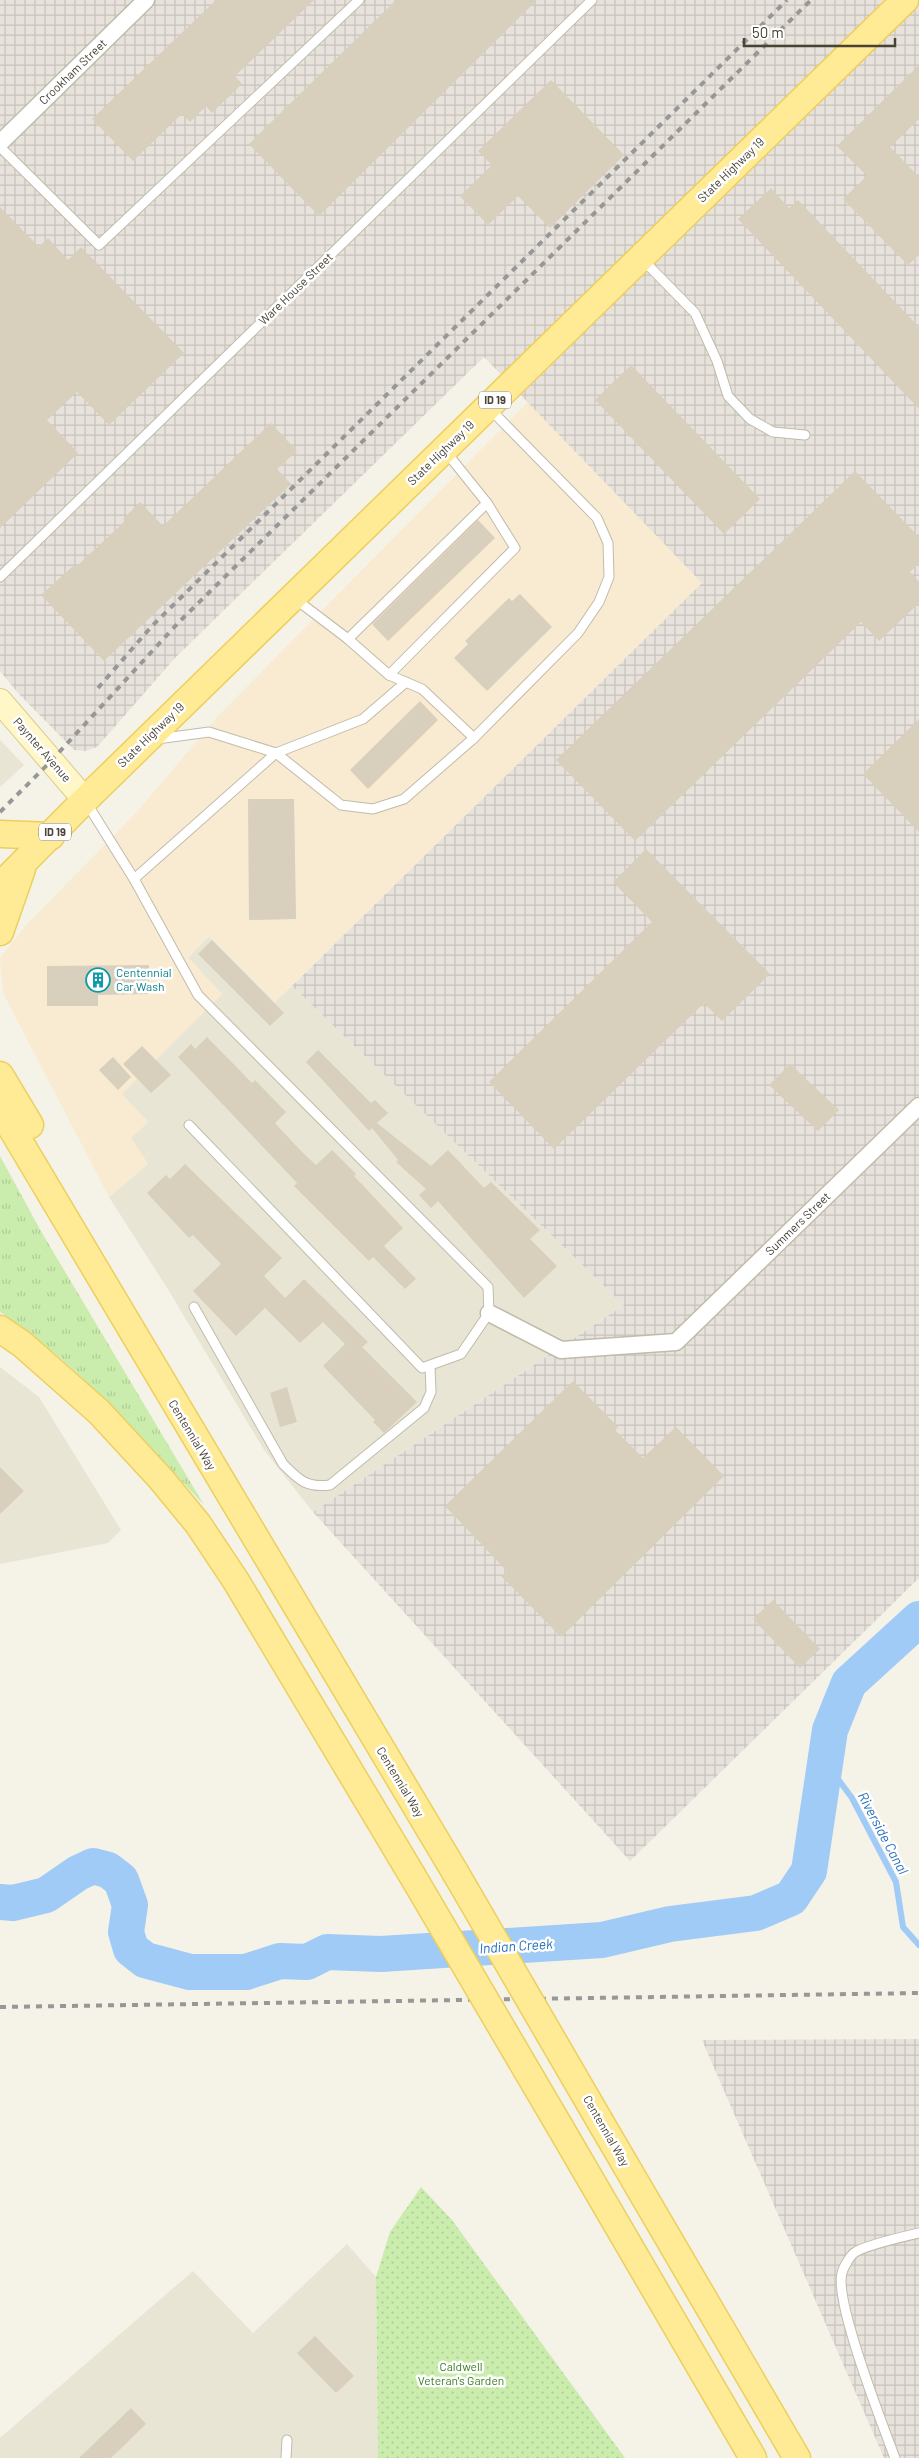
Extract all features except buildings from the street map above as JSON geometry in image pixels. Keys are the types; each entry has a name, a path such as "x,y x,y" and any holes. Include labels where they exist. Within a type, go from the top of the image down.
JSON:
{"main road":[{"name":"State Highway 19","path":"0,886 293,596 905,0"},
{"path":"0,834 51,836"},
{"path":"0,932 24,864"},
{"path":"0,1075 164,1355 178,1410"},
{"name":"Centennial Way","path":"0,1109 454,1872 797,2458"},
{"path":"0,1329 22,1344 99,1412 161,1479 198,1524 236,1582 412,1875 753,2458"}],"street":[{"name":"Crookham Street","path":"0,143 146,0"},
{"name":"Paynter Avenue","path":"0,701 85,800"},
{"name":"Summers Street","path":"489,1313 561,1350 676,1342 919,1106"}],"lane":[{"path":"0,147 99,245 359,0"},
{"name":"Ware House Street","path":"0,577 592,0"},
{"path":"641,258 695,313 717,361 728,396 750,419 773,432 805,435"},
{"path":"145,741 209,732 276,753 341,804 372,809 404,799 474,738 578,633 599,602 610,577 608,543 597,518 488,407"},
{"path":"389,675 515,548 487,503 444,450"},
{"path":"348,639 487,503"},
{"path":"293,596 348,639 389,675 422,689 474,738"},
{"path":"134,879 276,753 363,719 406,682"},
{"path":"85,800 134,879 198,995 488,1287 489,1313 461,1354 422,1368 189,1125"},
{"path":"194,1307 283,1464 301,1482 317,1486 330,1485 424,1408 431,1392 430,1366"},
{"path":"896,2458 876,2407 844,2306 842,2273 853,2253 919,2233"},
{"path":"286,2458 287,2440"}],"shaded area":[{"path":"0,0 919,0 919,1578 630,1861 313,1512 624,1305 292,986 702,583 484,357 175,658 97,747 86,751 74,750 17,692 0,671"},
{"path":"528,402 703,583 275,1002 209,936 188,957 222,994 122,1094 148,1122 131,1138 148,1164 109,1197 3,993 0,958 27,924 136,813 218,716"},
{"path":"0,740 24,765 0,787"},
{"path":"209,936 275,1002 292,986 624,1305 313,1512 264,1450 169,1291 109,1197 148,1164 131,1138 148,1122 121,1094 222,994 188,958"},
{"path":"0,1367 39,1397 121,1530 108,1543 0,1564"},
{"path":"919,2039 919,2458 884,2458 702,2040"},
{"path":"347,2244 376,2277 378,2458 0,2458 0,2438 193,2271 253,2333"}],"green space":[{"path":"0,1156 42,1233 204,1505 108,1402 29,1332 0,1312"},
{"name":"Caldwell Veteran's Garden","path":"421,2187 452,2220 625,2458 378,2458 376,2277 390,2232"}],"waterway":[{"name":"Indian Creek","path":"0,1902 13,1903 46,1895 78,1873 93,1866 108,1870 121,1880 130,1905 126,1932 131,1949 145,1960 190,1972 246,1972 280,1961 307,1962 327,1952 381,1954 602,1940 670,1924 756,1913 791,1898 809,1871 830,1730 849,1683 919,1619"},
{"name":"Riverside Canal","path":"826,1763 852,1798 896,1882 903,1927 919,1945"}],"railway":[{"path":"98,688 152,626 787,0"},
{"path":"0,812 51,761 179,622 811,0"},
{"path":"0,2007 919,1993"}],"place":[{"name":"Centennial Car Wash","path":"98,980"}]}
